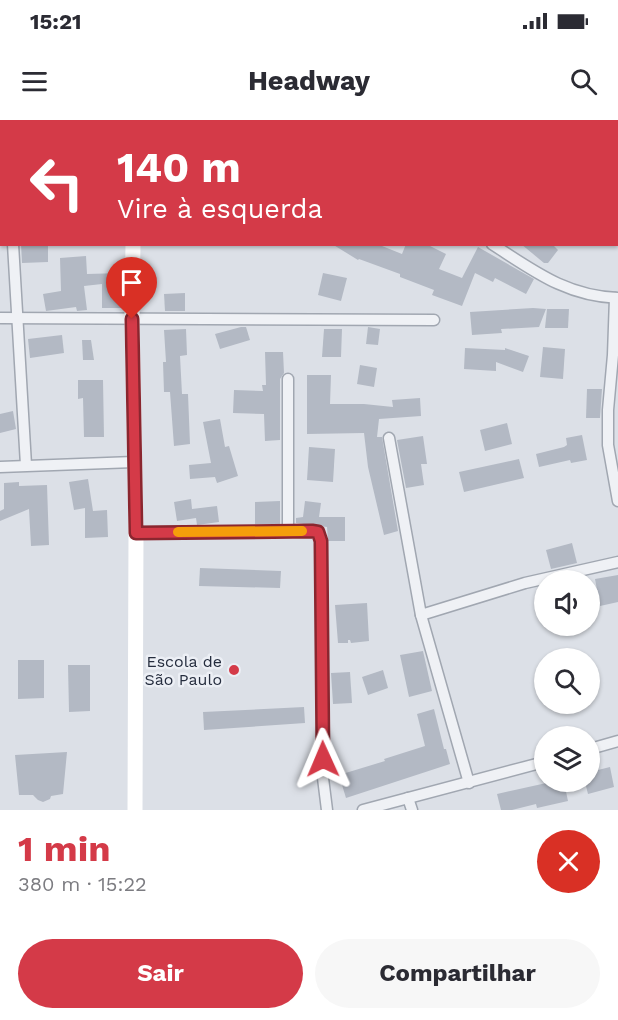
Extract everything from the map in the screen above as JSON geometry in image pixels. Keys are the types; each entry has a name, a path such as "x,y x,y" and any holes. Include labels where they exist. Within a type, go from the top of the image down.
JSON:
{"main road":[{"path":"133,246 136,533 135,810"}],"street":[{"path":"14,246 26,465"},
{"path":"495,246 545,279 563,287 581,293 617,298 608,410 608,445 617,495"},
{"path":"0,318 434,320"},
{"path":"288,379 288,531"},
{"path":"388,438 421,615 469,783"},
{"path":"0,467 134,462"},
{"path":"136,533 318,532 321,541 323,778 327,810"},
{"path":"421,615 525,583 618,562"},
{"path":"600,746 618,741"},
{"path":"363,810 534,765"},
{"path":"408,798 412,810"}],"building":[{"path":"21,246 48,246 48,262 22,263"},
{"path":"335,246 382,246 402,254 405,246 430,246 446,254 439,269 462,278 478,247 534,279 526,294 495,278 493,282 475,273 462,306 432,295 434,290 400,277 400,274 358,260"},
{"path":"523,246 554,246 558,250 548,263 544,263"},
{"path":"86,256 87,274 122,273 121,308 102,308 102,284 84,286 87,310 77,311 76,307 46,311 43,294 61,291 60,258"},
{"path":"323,273 347,278 341,301 318,295"},
{"path":"185,293 185,311 165,311 164,294"},
{"path":"546,309 539,327 501,329 502,333 472,335 470,312"},
{"path":"547,309 569,309 568,328 545,328"},
{"path":"246,327 250,340 220,349 215,334"},
{"path":"368,327 380,329 378,345 366,344"},
{"path":"186,329 187,355 180,356 182,394 188,394 190,444 174,446 170,392 164,392 163,362 166,362 164,330"},
{"path":"324,329 342,329 341,357 322,357"},
{"path":"62,335 64,353 30,358 28,339"},
{"path":"82,340 91,340 94,360 83,360"},
{"path":"543,347 565,349 563,379 540,377"},
{"path":"465,348 505,350 505,348 529,356 523,372 496,362 496,371 464,369"},
{"path":"265,352 283,352 284,373 280,379 280,440 265,441 264,414 233,413 234,390 263,391 262,385 266,385"},
{"path":"360,365 377,368 374,387 357,384"},
{"path":"307,375 331,375 330,404 393,407 392,400 420,398 421,416 379,419 377,437 382,437 398,531 384,535 368,467 364,433 307,434"},
{"path":"78,380 103,380 104,437 84,437 83,398 78,399"},
{"path":"587,389 602,389 600,418 586,418"},
{"path":"13,411 16,429 0,433 0,414"},
{"path":"220,419 225,447 229,446 238,476 217,483 215,477 190,479 189,465 211,463 203,422"},
{"path":"507,423 512,444 485,451 480,430"},
{"path":"582,435 587,460 571,463 570,460 539,467 536,454 564,447 567,445 566,438"},
{"path":"423,436 427,464 421,464 424,485 406,488 397,440"},
{"path":"309,447 335,449 333,482 307,480"},
{"path":"519,459 524,478 464,492 459,472"},
{"path":"88,479 93,511 107,510 108,537 85,538 85,508 74,510 69,482"},
{"path":"19,482 19,486 47,485 49,545 31,546 29,509 0,521 0,511 4,509 4,483"},
{"path":"191,499 192,509 217,506 219,522 197,525 196,518 177,521 174,502"},
{"path":"280,501 280,524 255,524 255,502"},
{"path":"305,501 321,503 319,517 345,517 345,541 328,541 327,527 296,523 296,518 303,517"},
{"path":"572,543 577,563 551,569 546,550"},
{"path":"200,568 281,571 280,588 199,586"},
{"path":"618,575 618,602 600,606 600,578"},
{"path":"367,603 369,641 351,643 348,640 348,643 338,643 335,605"},
{"path":"423,651 432,691 409,697 400,655"},
{"path":"18,660 44,660 44,698 18,699"},
{"path":"68,665 90,665 90,711 69,712"},
{"path":"383,670 388,688 368,695 362,677"},
{"path":"350,672 352,703 333,704 331,673"},
{"path":"304,707 305,723 204,730 203,712"},
{"path":"434,709 450,764 346,798 339,775 425,746 417,714"},
{"path":"67,752 63,794 51,796 43,802 33,795 19,795 15,755"},
{"path":"610,767 614,787 600,791 600,770"},
{"path":"534,786 534,792 566,792 568,801 537,808 536,804 512,810 501,810 497,794"}],"slow traffic":[{"path":"178,532 302,531"}],"place":[{"name":"Escola de São Paulo","path":"234,670"}],"route":[{"path":"132,319 136,533 318,532 321,541 323,759"}]}
